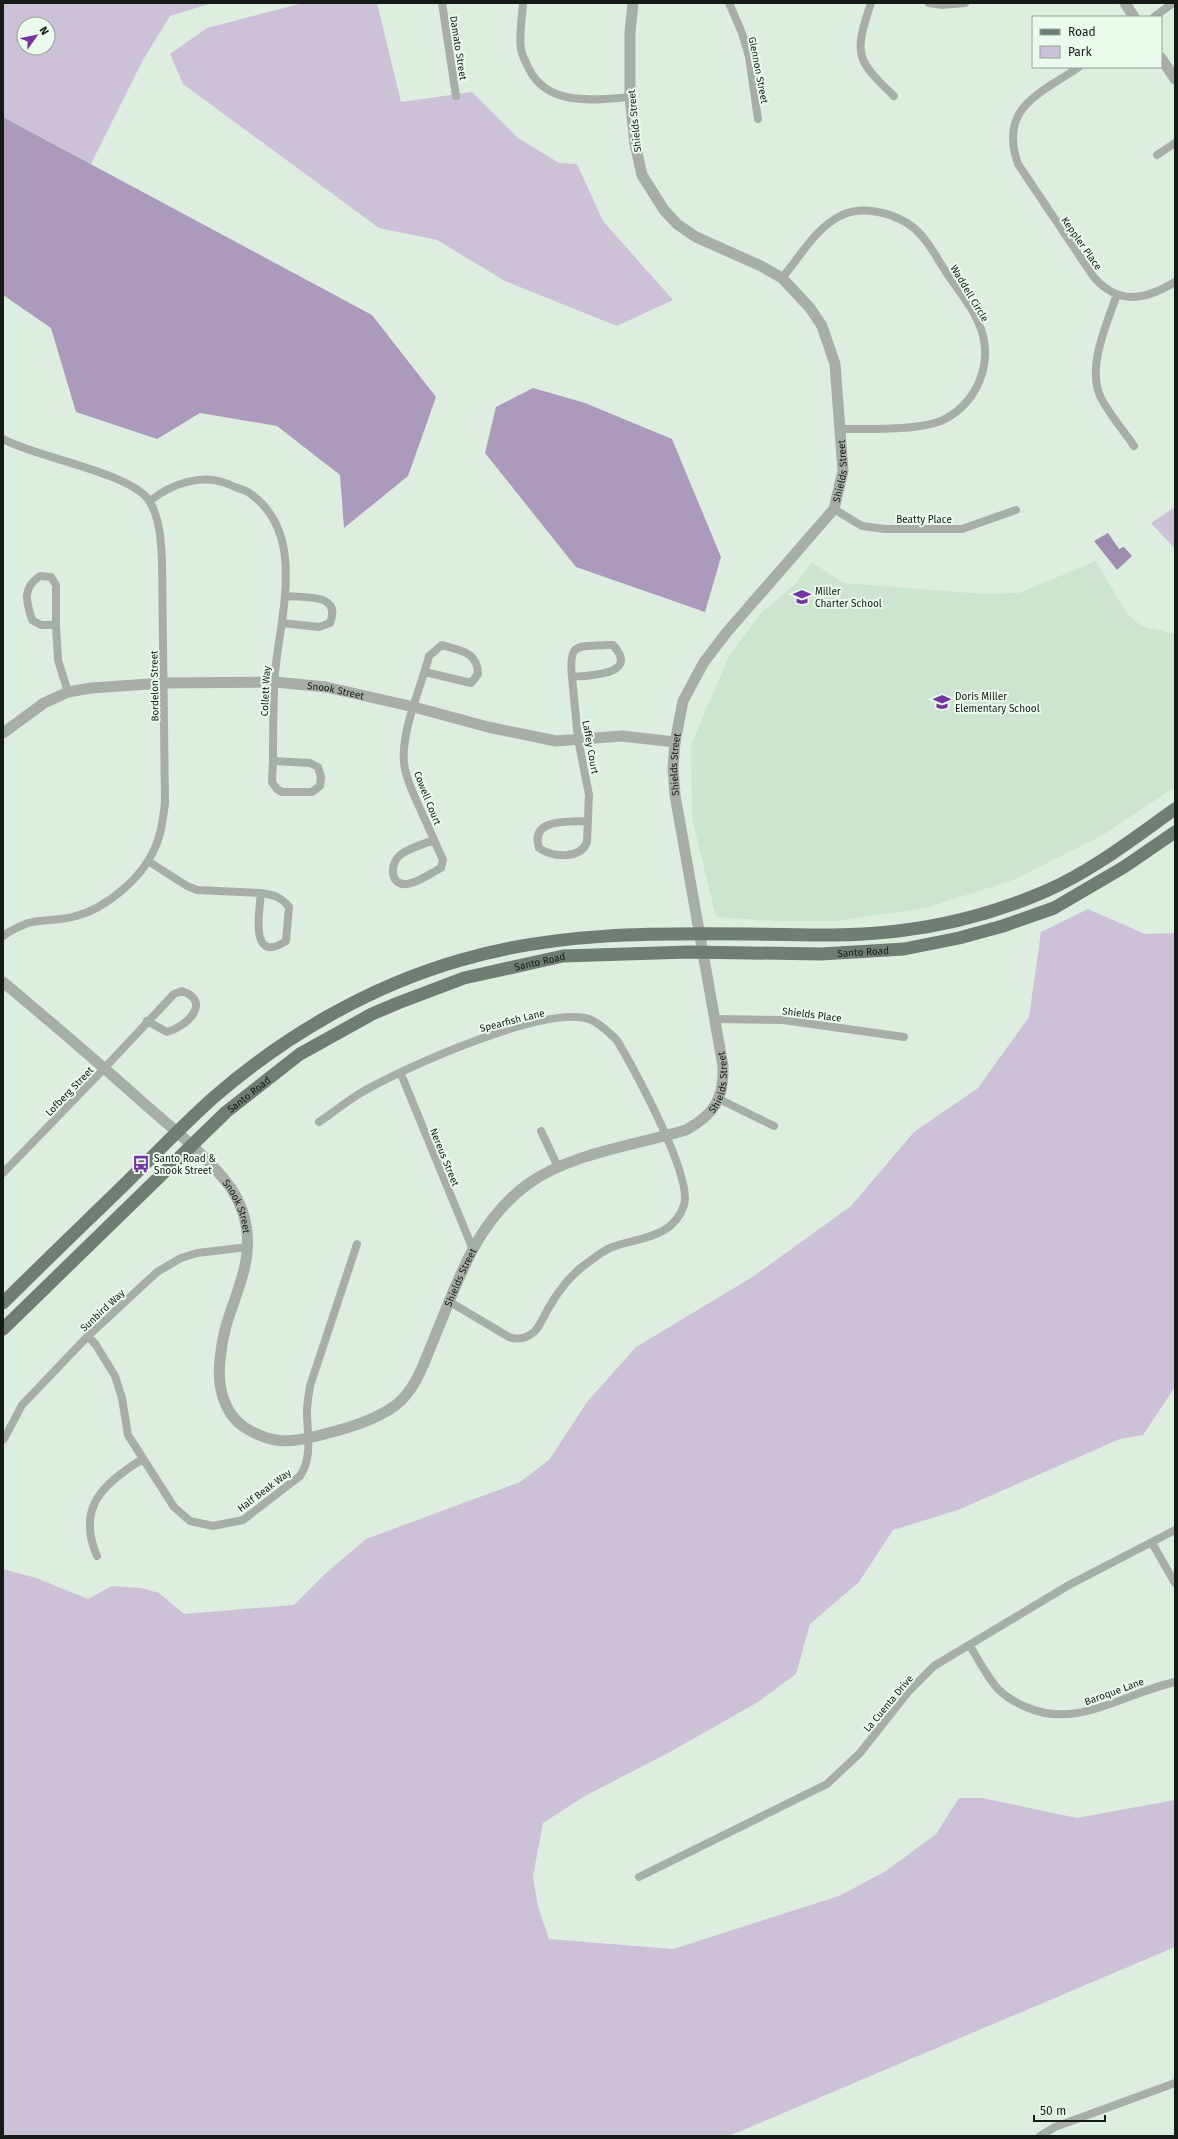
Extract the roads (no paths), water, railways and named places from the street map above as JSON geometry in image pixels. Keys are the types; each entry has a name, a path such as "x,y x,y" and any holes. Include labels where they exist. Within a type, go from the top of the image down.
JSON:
{"main road":[{"name":"Santo Road","path":"3,1302 177,1132 214,1098 290,1040 365,996 460,960 561,938 700,934 846,934 898,931 956,920 994,910 1046,891 1116,850 1175,809"},
{"name":"Santo Road","path":"3,1329 190,1145 226,1112 300,1054 372,1014 398,1002 464,978 563,956 704,952 820,954 904,949 959,938 1003,926 1054,908 1124,867 1175,832"}],"street":[{"name":"Damato Street","path":"442,3 456,96"},
{"path":"523,3 522,53 532,76 542,85 555,94 584,100 630,97"},
{"name":"Shields Street","path":"308,1439 371,1420 399,1403 418,1377 472,1247 498,1210 528,1184 558,1167 580,1159 686,1130 698,1123 712,1111 724,1084 723,1066 716,1019 676,795 673,768 675,742 683,701 704,662 727,632 834,509 842,471 835,364 822,326 810,308 782,278 761,266 696,237 677,224 664,210 642,176 635,144 630,97 630,32 633,3"},
{"name":"Glennon Street","path":"729,3 742,33 749,57 758,119"},
{"path":"871,3 861,36 860,55 869,72 894,96"},
{"path":"929,3 942,5 965,3"},
{"path":"1125,3 1133,16"},
{"path":"1155,16 1173,3"},
{"path":"1162,60 1175,79"},
{"name":"Keppler Place","path":"1078,68 1030,98 1020,111 1013,135 1015,156 1018,164 1052,217 1093,276 1104,287 1117,294"},
{"path":"1157,155 1175,143"},
{"name":"Waddell Circle","path":"782,278 818,231 843,215 869,211 886,214 907,223 924,239 964,298 980,329 985,350 982,375 976,389 963,406 944,420 926,426 840,429"},
{"path":"1134,446 1101,397 1095,374 1097,356 1117,294 1132,297 1147,296 1175,282"},
{"path":"3,439 123,482 146,496 150,501"},
{"name":"Collett Way","path":"150,501 171,486 196,480 220,481 248,492 266,509 276,525 283,547 286,566 286,596 275,682 272,782 276,789 282,792 312,792 320,786 321,777 318,767 310,763 273,761"},
{"name":"Bordelon Street","path":"3,936 28,923 76,916 98,908 118,894 148,861 154,851 165,803 164,683 160,531 157,517 150,501"},
{"name":"Beatty Place","path":"834,509 862,526 885,529 962,529 1016,510"},
{"path":"56,625 41,625 32,620 27,606 27,589 30,582 40,576 51,577 56,585 58,660 68,692"},
{"path":"282,623 319,627 330,623 334,615 332,606 326,600 286,596"},
{"name":"Cowell Court","path":"425,672 471,683 478,674 477,664 471,654 442,645 433,651 429,656 404,740 404,763 408,779 443,860 441,868 407,884 401,883 394,878 392,874 394,863 400,855 434,840"},
{"name":"Laffey Court","path":"572,677 611,672 618,667 621,662 621,654 613,645 579,647 574,651 570,658 578,739 589,795 586,821 587,842 585,848 575,855 547,853 539,848 536,840 541,828 553,822 586,821"},
{"name":"Snook Street","path":"3,733 30,712 68,692 119,685 275,682 326,687 556,742 622,736 675,742"},
{"path":"148,861 187,886 197,890 261,893 275,895 282,898 288,907 288,936 286,941 277,947 267,946 262,942 258,932 261,893"},
{"name":"Snook Street","path":"3,982 105,1068 177,1132 200,1153 230,1187 240,1203 246,1225 248,1247 244,1275 225,1328 218,1377 222,1396 237,1422 261,1438 276,1441 308,1439"},
{"name":"Lofberg Street","path":"3,1173 105,1068 147,1021 174,994 182,991 191,994 196,1000 196,1009 194,1013 177,1029 167,1032 147,1021"},
{"name":"Spearfish Lane","path":"319,1122 364,1091 454,1048 484,1037 547,1021 574,1017 589,1019 604,1028 616,1039 667,1135 685,1204 676,1222 662,1233 609,1249 583,1267 568,1280 554,1298 535,1331 526,1337 516,1339 509,1337 450,1302"},
{"name":"Shields Place","path":"716,1019 783,1020 904,1037"},
{"name":"Nereus Street","path":"401,1074 472,1247"},
{"path":"718,1099 774,1126"},
{"path":"542,1131 558,1167"},
{"name":"Half Beak Way","path":"88,1336 96,1345 115,1376 122,1398 128,1435 174,1507 190,1521 213,1526 243,1520 300,1476 306,1467 309,1452 307,1408 310,1386 357,1244"},
{"name":"Sunbird Way","path":"4,1439 22,1405 88,1336 165,1266 197,1253 248,1247"},
{"path":"97,1556 91,1542 89,1529 90,1515 95,1503 109,1482 143,1459"},
{"name":"La Cuenta Drive","path":"639,1877 827,1784 860,1752 908,1692 934,1666 970,1646 1069,1585 1175,1530"},
{"path":"1152,1543 1175,1583"},
{"name":"Baroque Lane","path":"970,1646 998,1689 1016,1703 1040,1713 1053,1716 1085,1713 1158,1686 1175,1682"},
{"path":"1040,2136 1055,2127 1175,2083"}],"place":[{"name":"Miller Charter School","path":"802,597"},
{"name":"Doris Miller Elementary School","path":"942,702"},
{"name":"Santo Road & Snook Street","path":"141,1164"}]}
